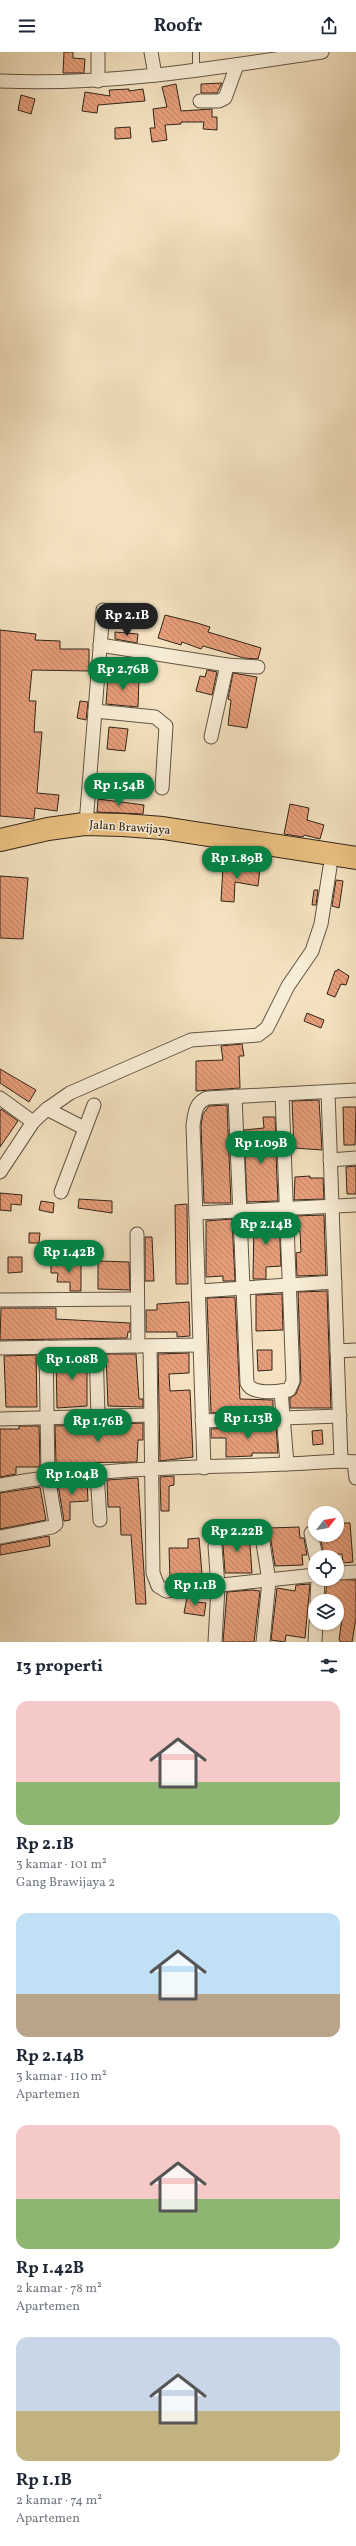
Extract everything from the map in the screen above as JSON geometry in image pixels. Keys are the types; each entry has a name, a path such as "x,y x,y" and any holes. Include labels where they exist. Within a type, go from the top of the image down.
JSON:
{"highway":[{"name":"Jalan Brawijaya","path":"0,840 48,829 86,824 163,828 356,858"},
{"name":"Jalan Brawijaya","path":"0,854 55,843 114,838 170,843 282,861 356,870"}],"street":[{"path":"98,52 98,81"},
{"path":"151,52 155,75"},
{"path":"0,81 98,81 196,70 315,52"},
{"path":"200,101 219,101 225,98 237,64"},
{"path":"86,824 103,610"},
{"path":"100,645 227,665 258,667"},
{"path":"211,737 227,665"},
{"path":"95,711 155,717 164,722 166,726 162,788"},
{"path":"0,1172 33,1122 47,1108 70,1093 186,1042 258,1035 267,1028 288,986 312,951 321,924 330,867"},
{"path":"204,1468 194,1125 196,1109 200,1101 207,1098 356,1090"},
{"path":"328,1092 341,1461"},
{"path":"235,1096 247,1383 248,1388 255,1391 281,1391 290,1390 293,1381 282,1094"},
{"path":"0,1098 33,1122"},
{"path":"61,1192 94,1105"},
{"path":"47,1108 84,1128"},
{"path":"330,1160 356,1158"},
{"path":"197,1213 356,1205"},
{"path":"137,1234 137,1299 152,1415 153,1573 158,1586 166,1591 218,1587 308,1576"},
{"path":"199,1291 335,1282"},
{"path":"0,1300 137,1299"},
{"path":"0,1348 200,1345"},
{"path":"0,1537 55,1525 48,1476 46,1347"},
{"path":"96,1347 98,1416"},
{"path":"337,1350 356,1350"},
{"path":"281,1391 282,1418 287,1464"},
{"path":"0,1419 152,1415"},
{"path":"202,1421 340,1416"},
{"path":"0,1486 48,1476 153,1468 204,1468 341,1461 355,1462 356,1478"},
{"path":"97,1473 100,1520"},
{"path":"263,1543 269,1581 263,1642"},
{"path":"215,1546 218,1587 215,1642"},
{"path":"344,1573 356,1572"},
{"path":"315,1642 316,1630"}],"lane":[{"path":"196,52 196,70"}],"building":[{"path":"64,52 73,52 73,58 85,59 84,73 63,73"},
{"path":"222,83 217,93 201,93 201,84"},
{"path":"176,84 181,111 212,109 212,117 217,117 217,130 203,129 204,122 181,122 181,124 165,125 167,140 152,142 150,128 155,128 153,109 167,107 162,87"},
{"path":"129,89 129,91 143,89 145,101 98,105 97,113 82,111 85,92 110,96 109,90"},
{"path":"21,95 35,99 31,114 18,110"},
{"path":"130,127 131,138 115,139 115,128"},
{"path":"165,615 210,627 208,632 261,648 258,659 244,658 203,646 201,649 182,642 181,645 158,638"},
{"path":"0,630 36,634 35,640 60,641 60,649 89,649 89,671 32,670 29,701 36,701 34,732 42,732 37,793 59,795 57,811 35,808 34,819 0,816"},
{"path":"115,632 138,634 137,643 115,639"},
{"path":"207,670 217,672 212,695 196,691 200,676 205,677"},
{"path":"233,673 257,677 247,728 228,725 231,700 228,699"},
{"path":"108,676 139,678 138,707 106,704"},
{"path":"80,701 88,702 86,720 77,718"},
{"path":"109,727 128,729 125,751 107,749"},
{"path":"98,799 144,805 143,814 97,812"},
{"path":"290,804 309,808 307,820 324,825 320,839 304,835 303,837 284,834"},
{"path":"223,867 260,868 258,886 235,882 234,902 221,901"},
{"path":"0,876 28,878 23,939 0,938"},
{"path":"336,880 343,881 339,908 332,906"},
{"path":"314,890 318,890 316,905 312,905"},
{"path":"338,969 349,976 346,985 341,984 335,997 327,994 335,971"},
{"path":"307,1013 324,1020 321,1028 304,1021"},
{"path":"242,1044 244,1056 239,1056 240,1088 196,1091 196,1061 223,1060 221,1046"},
{"path":"0,1069 36,1090 29,1102 0,1083"},
{"path":"319,1100 322,1150 294,1148 292,1101"},
{"path":"227,1105 231,1203 204,1203 201,1125 203,1114 209,1106"},
{"path":"343,1107 356,1107 355,1145 344,1145"},
{"path":"1,1109 18,1121 0,1147 0,1111"},
{"path":"263,1117 275,1117 276,1137 260,1138 261,1156 276,1155 278,1201 247,1202 244,1130 264,1128"},
{"path":"356,1166 356,1194 347,1194 346,1167"},
{"path":"310,1176 310,1178 323,1178 324,1199 294,1200 295,1177"},
{"path":"0,1193 22,1195 21,1205 11,1204 11,1211 0,1210"},
{"path":"79,1199 112,1201 112,1213 78,1208"},
{"path":"41,1201 54,1203 53,1213 39,1210"},
{"path":"187,1204 188,1284 176,1284 175,1205"},
{"path":"324,1215 326,1275 297,1276 296,1253 301,1252 300,1231 295,1232 295,1216"},
{"path":"279,1217 281,1266 266,1267 266,1279 253,1279 254,1218"},
{"path":"232,1219 235,1281 223,1281 223,1276 206,1277 206,1221"},
{"path":"29,1233 40,1233 39,1243 29,1243"},
{"path":"145,1237 152,1237 154,1281 145,1281"},
{"path":"8,1257 22,1257 22,1272 8,1273"},
{"path":"98,1261 129,1262 130,1290 98,1289"},
{"path":"51,1263 81,1263 81,1291 70,1291 70,1282 57,1282 58,1273 51,1273"},
{"path":"327,1291 331,1408 290,1408 290,1398 296,1394 301,1381 298,1292"},
{"path":"282,1294 283,1330 256,1331 256,1295"},
{"path":"235,1297 240,1399 273,1400 273,1410 211,1413 207,1298"},
{"path":"189,1302 190,1336 177,1337 177,1332 146,1332 146,1310 157,1310 157,1304"},
{"path":"1,1308 56,1308 56,1319 130,1323 130,1332 128,1332 127,1338 0,1340"},
{"path":"257,1350 272,1350 272,1370 258,1371"},
{"path":"189,1353 189,1373 169,1374 170,1391 190,1390 193,1457 160,1461 158,1354"},
{"path":"106,1354 136,1354 139,1399 143,1399 143,1407 108,1406"},
{"path":"36,1355 37,1407 6,1407 4,1356"},
{"path":"87,1355 87,1406 57,1408 56,1357"},
{"path":"143,1423 143,1440 138,1440 137,1462 56,1463 55,1426"},
{"path":"19,1426 39,1426 40,1467 16,1467 16,1474 0,1477 0,1429 19,1429"},
{"path":"276,1426 278,1453 252,1453 252,1456 226,1457 226,1438 211,1438 211,1429"},
{"path":"322,1430 323,1444 313,1445 312,1431"},
{"path":"174,1476 174,1485 169,1486 169,1511 161,1511 160,1477"},
{"path":"138,1478 146,1604 136,1604 131,1535 121,1535 120,1507 108,1507 107,1480"},
{"path":"87,1481 88,1501 70,1502 70,1520 64,1521 58,1485"},
{"path":"40,1487 46,1520 0,1529 0,1493"},
{"path":"344,1523 350,1523 353,1562 344,1563 344,1550 323,1550 321,1542 344,1542"},
{"path":"299,1527 300,1538 304,1538 307,1555 302,1555 303,1565 275,1566 269,1528"},
{"path":"249,1531 252,1573 225,1573 223,1545 220,1534"},
{"path":"49,1536 50,1546 0,1555 0,1545"},
{"path":"199,1538 202,1574 191,1574 191,1579 174,1582 174,1579 170,1579 169,1548 188,1548 188,1539"},
{"path":"344,1580 356,1580 356,1618 352,1642 341,1642 339,1640 340,1630 344,1630 344,1594 326,1594 326,1586 344,1586"},
{"path":"308,1584 308,1586 310,1586 305,1638 286,1635 285,1642 271,1640 277,1588 295,1591 296,1585"},
{"path":"252,1590 260,1591 254,1642 223,1642 227,1592"},
{"path":"187,1597 197,1597 196,1602 206,1603 204,1616 184,1613"}]}
